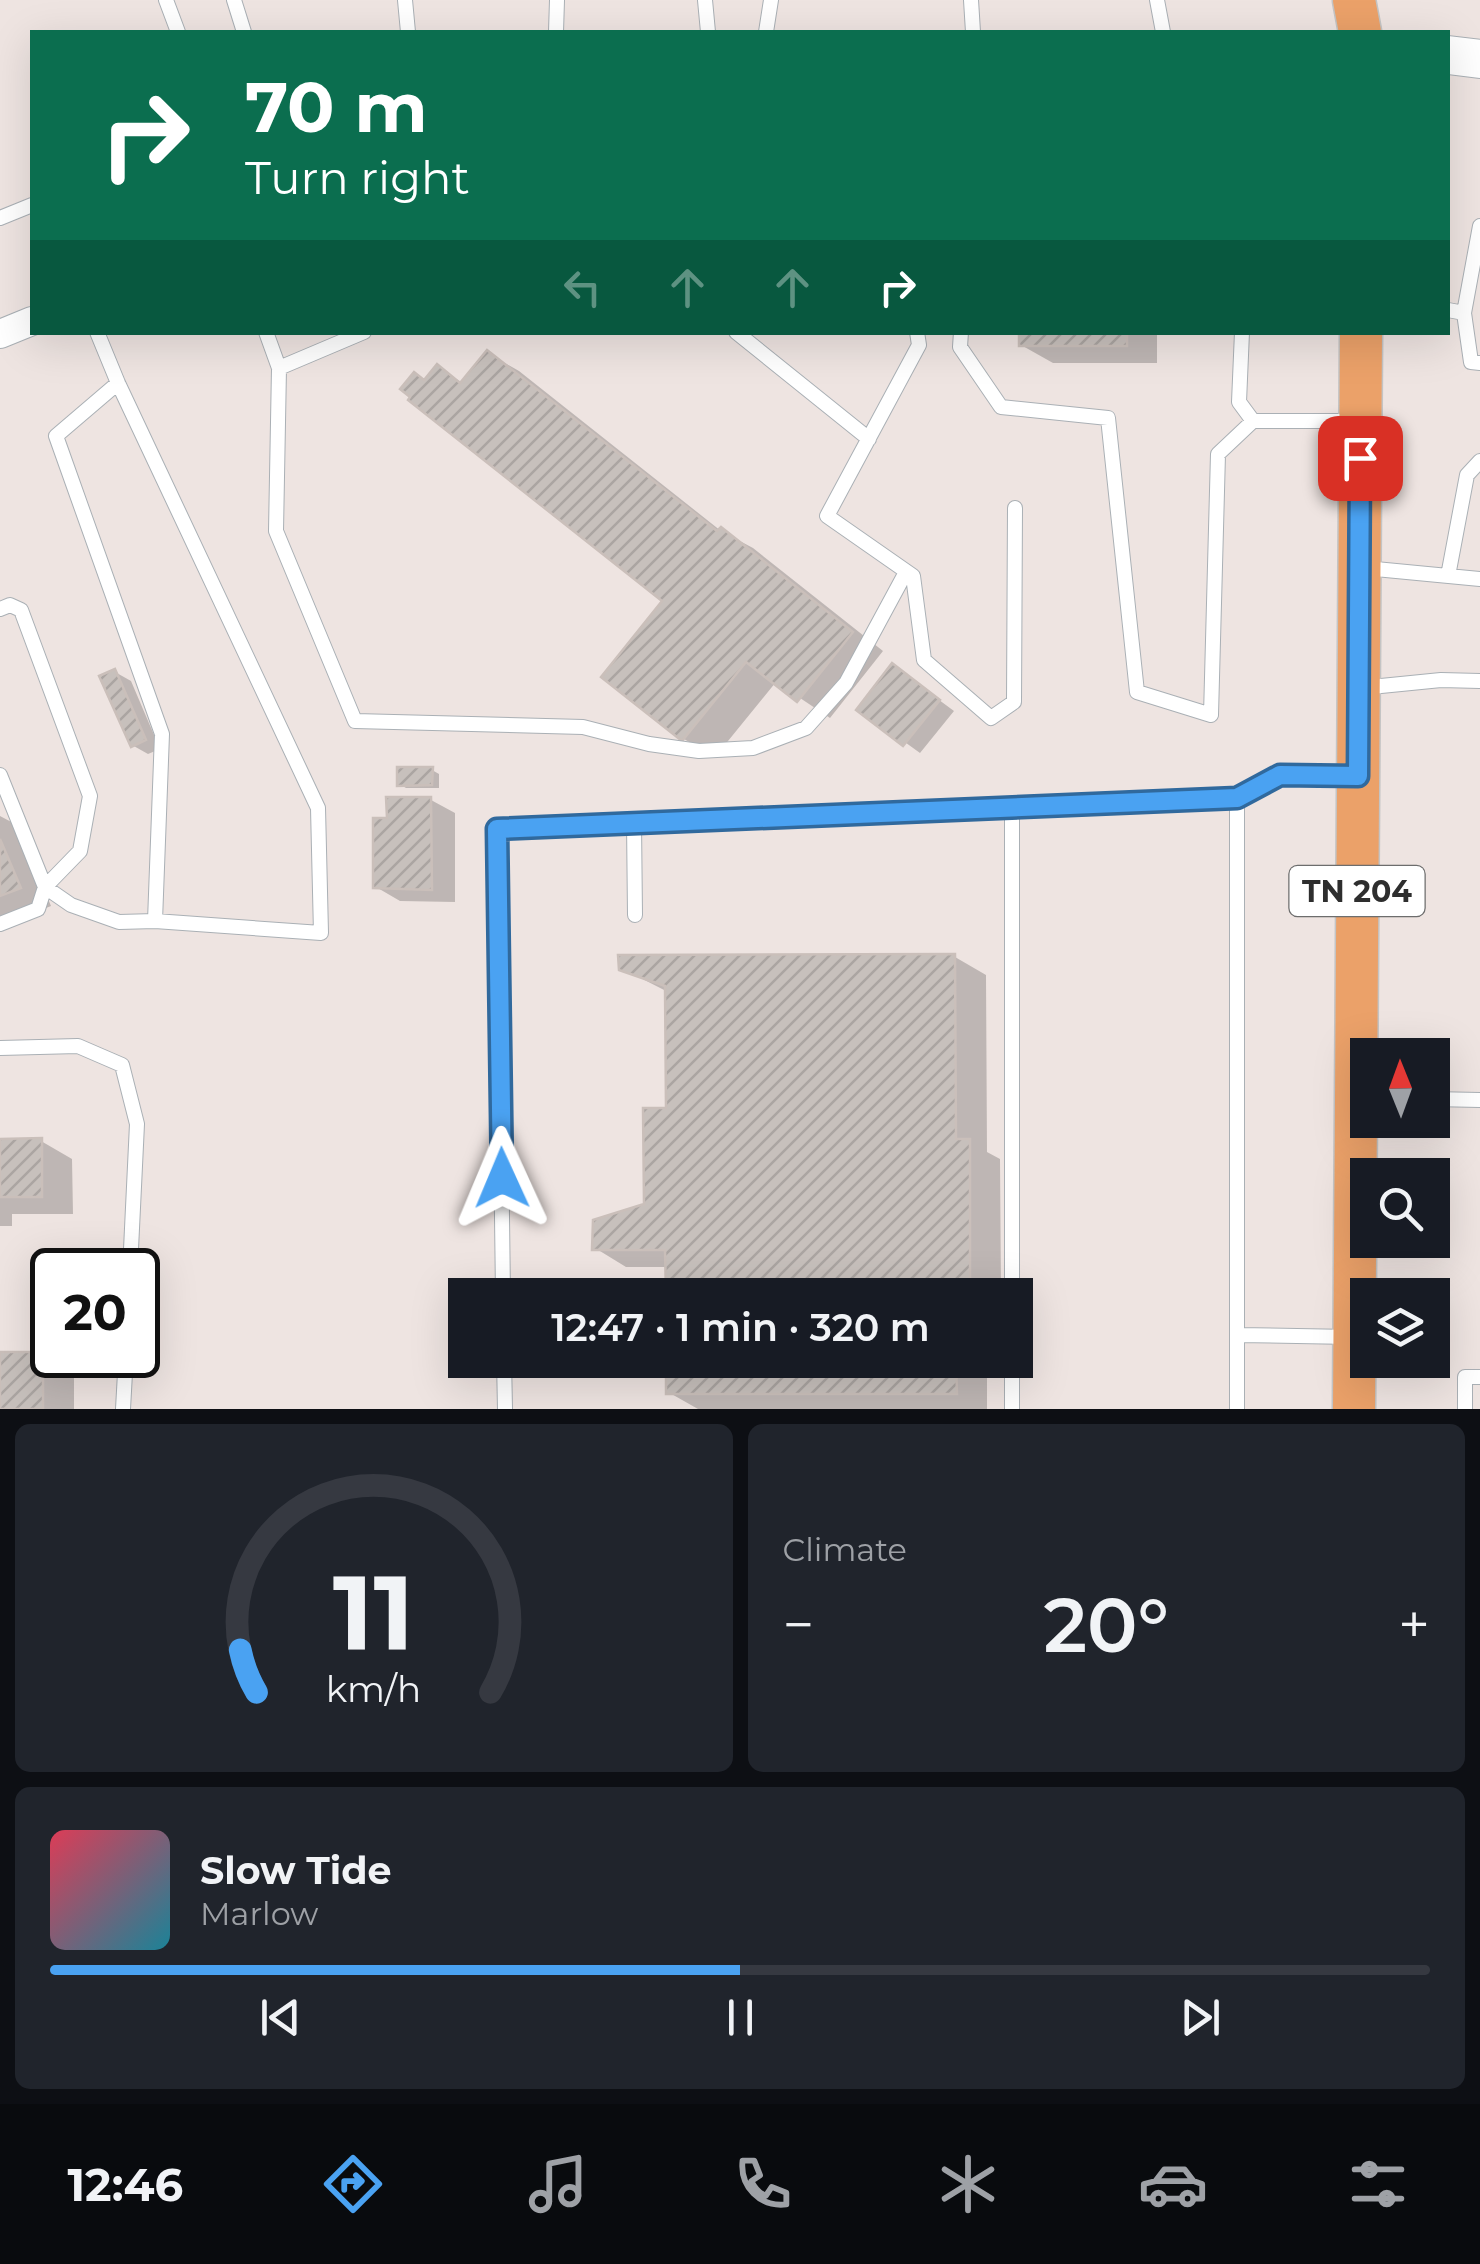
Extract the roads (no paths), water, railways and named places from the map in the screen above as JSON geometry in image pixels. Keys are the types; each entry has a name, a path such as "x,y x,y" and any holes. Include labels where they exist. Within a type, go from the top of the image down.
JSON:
{"main road":[{"path":"1354,0 1362,30"},
{"path":"1364,30 1371,0"},
{"name":"TN 204","path":"1361,335 1358,776 1361,1038"},
{"name":"TN 204","path":"1356,1278 1361,1138"},
{"name":"TN 204","path":"1354,1378 1354,1409"}],"street":[{"path":"1450,55 1480,59"},
{"path":"0,334 30,322"}],"lane":[{"path":"166,0 177,30"},
{"path":"234,0 243,30"},
{"path":"405,0 408,30"},
{"path":"556,30 557,0"},
{"path":"706,0 708,30"},
{"path":"766,30 770,0"},
{"path":"971,0 973,30"},
{"path":"1157,0 1163,30"},
{"path":"0,218 30,206"},
{"path":"1480,226 1464,313 1471,362 1480,363"},
{"path":"1450,310 1480,322"},
{"path":"0,775 46,887 71,905 119,922 156,921 321,933 318,808 98,335"},
{"path":"267,335 279,368 276,531 356,721 583,727 649,744 700,751 752,748 806,728 846,683 906,572"},
{"path":"279,368 357,335"},
{"path":"740,335 869,438"},
{"path":"918,335 919,345 826,516 913,576 924,660 992,718 1014,702 1015,508"},
{"path":"962,335 960,347 1001,406 1108,418 1137,692 1210,714 1218,454 1252,421 1360,421"},
{"path":"1242,335 1239,402 1252,421"},
{"path":"118,383 56,436 162,734 156,921"},
{"path":"1448,576 1467,475 1480,462"},
{"path":"1359,568 1480,579"},
{"path":"0,609 10,605 21,610 90,796 80,850 46,887 38,908 0,924"},
{"path":"1360,688 1441,680 1480,681"},
{"path":"503,1278 497,829 1237,798 1280,775 1358,776"},
{"path":"1237,798 1237,1409"},
{"path":"1012,808 1012,1278"},
{"path":"634,823 635,915"},
{"path":"0,1048 78,1046 122,1065 137,1124 131,1248"},
{"path":"1450,1100 1480,1100"},
{"path":"1237,1335 1350,1337"},
{"path":"1465,1409 1464,1377 1480,1377"},
{"path":"124,1409 125,1378"},
{"path":"504,1378 505,1409"},
{"path":"1012,1378 1012,1409"}]}
